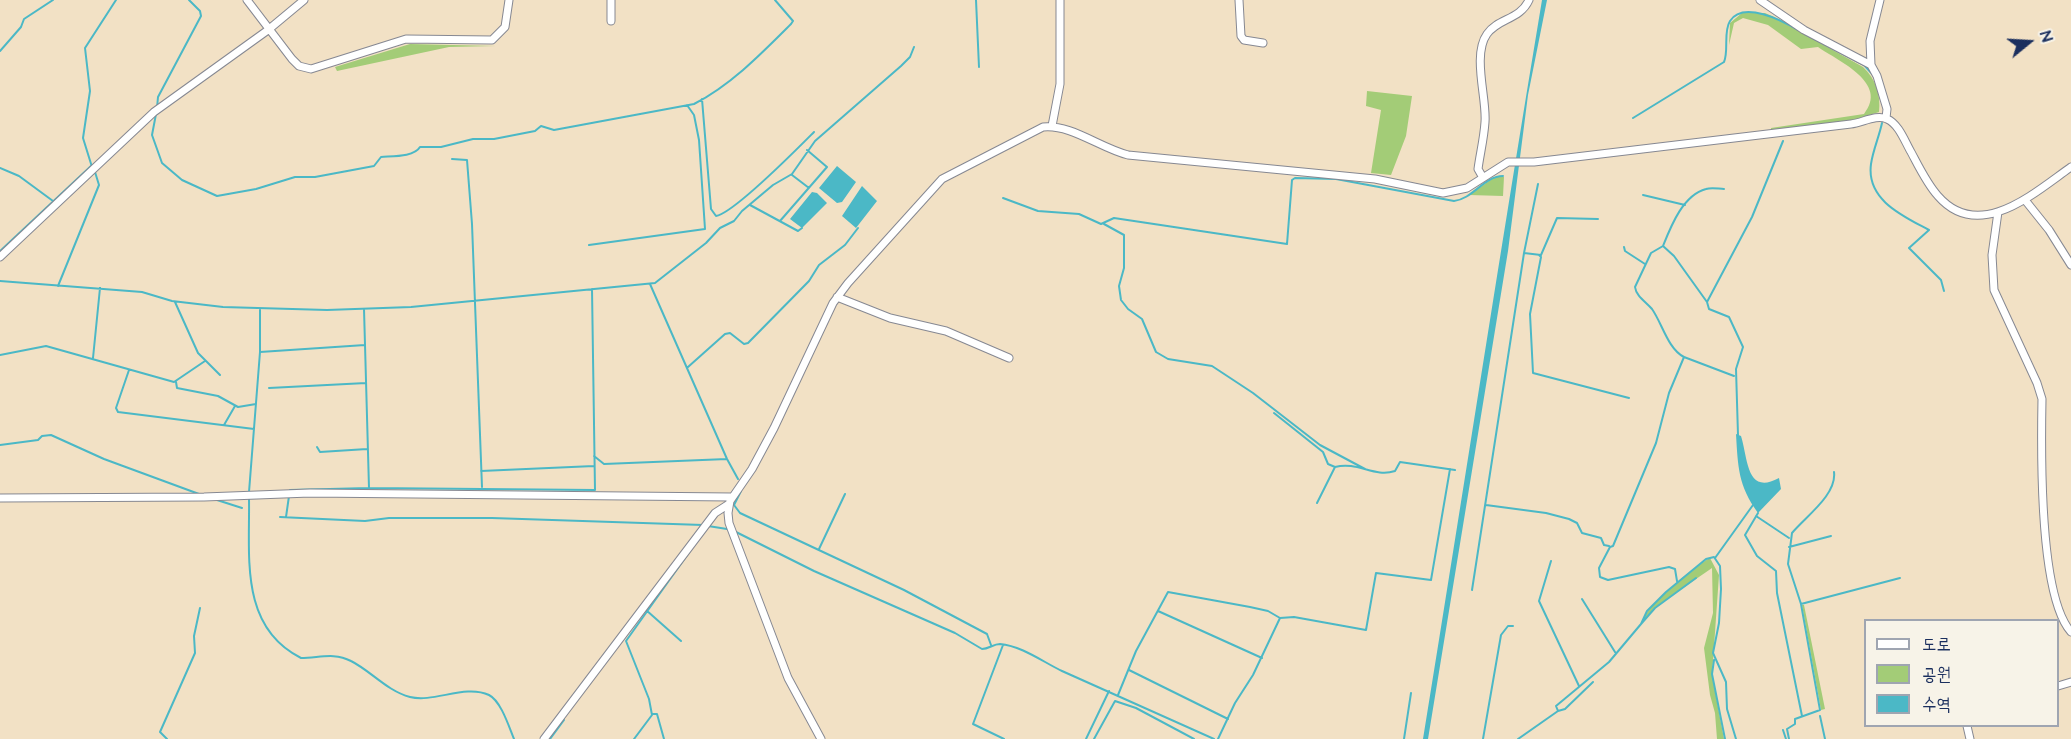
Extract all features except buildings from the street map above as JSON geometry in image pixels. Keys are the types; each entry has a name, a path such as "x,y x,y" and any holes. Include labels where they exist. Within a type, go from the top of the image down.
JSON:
{"street":[{"path":"247,0 268,30 299,66 311,69 406,39 492,40 505,27 509,0"},
{"path":"0,257 154,112 268,30 304,0"},
{"path":"611,0 613,18 611,21"},
{"path":"1052,126 1060,84 1060,0"},
{"path":"1239,0 1241,36 1244,40 1263,44"},
{"path":"1760,0 1804,30 1870,65 1877,76 1887,108 1886,118 1900,133 1936,194 1945,204 1964,214 1978,216 1998,212 2025,200 2071,167"},
{"path":"1870,65 1870,40 1880,0"},
{"path":"1482,176 1478,169 1485,120 1481,57 1485,36 1493,28 1521,13 1527,1"},
{"path":"544,739 715,513 731,501 774,429 837,297 942,179 1043,127 1052,126 1109,150 1128,155 1375,179 1443,193 1459,192 1482,176 1518,161 1886,118"},
{"path":"2025,200 2049,230 2071,265"},
{"path":"1998,212 1992,255 1994,290 2037,383 2042,399 2045,527 2054,591 2063,621 2071,632"},
{"path":"837,297 890,318 946,331 1009,358"},
{"path":"0,498 204,497 310,493 731,501"},
{"path":"731,501 729,523 767,624 796,696 822,739"}],"green space":[{"path":"1742,13 1765,13 1774,17 1863,67 1877,88 1879,112 1854,120 1771,131 1771,128 1864,114 1870,103 1870,93 1859,74 1838,59 1818,47 1801,49 1768,25 1743,18 1734,23 1729,45 1730,23"},
{"path":"410,44 496,46 449,47 337,71 335,67"},
{"path":"1367,91 1412,96 1406,136 1391,175 1371,173 1381,110 1366,106"},
{"path":"1495,177 1504,177 1503,196 1469,195"},
{"path":"1710,558 1719,575 1712,675 1724,739 1717,739 1704,648 1713,613 1712,568 1654,608 1642,623 1661,597 1693,569"},
{"path":"1802,605 1804,605 1825,709 1821,710"}],"water":[{"path":"1542,0 1547,0 1528,95 1508,251 1428,739 1423,739 1512,185"},
{"path":"837,166 856,182 842,202 837,203 819,188"},
{"path":"862,186 877,201 856,228 842,216"},
{"path":"812,192 817,193 827,203 802,228 790,219"},
{"path":"1736,434 1741,436 1747,464 1754,478 1760,482 1768,482 1779,478 1781,489 1758,513 1746,493 1740,475"}],"waterway":[{"path":"0,51 21,27 24,19 53,0"},
{"path":"92,167 83,138 90,91 85,48 116,0"},
{"path":"157,108 158,97 201,16 200,11 189,0"},
{"path":"156,114 152,135 162,163 182,180 217,196 256,189 295,177 315,177 374,166 381,157 413,153 420,147 441,147 473,139 494,139 535,131 541,126 554,130 694,104 721,88 791,24 793,21 775,0"},
{"path":"976,0 979,67"},
{"path":"1633,118 1724,62 1728,25 1736,15 1744,12 1763,14 1798,30"},
{"path":"1805,34 1864,65 1874,76"},
{"path":"0,281 142,292 172,301 223,307 327,310 411,307 655,283 706,243 720,228 734,221 742,211 773,185 792,174 815,141 901,66 910,57 914,47"},
{"path":"702,99 711,209 716,216 737,204 814,132"},
{"path":"589,245 705,229 699,140 694,115 687,105"},
{"path":"1882,123 1871,164 1874,188 1888,205 1929,230 1909,248 1941,280 1944,291"},
{"path":"1738,435 1736,369 1743,347 1729,317 1709,309 1707,302 1752,217 1783,141"},
{"path":"780,221 827,167 807,150"},
{"path":"452,159 467,160 472,224 482,487"},
{"path":"0,251 91,166"},
{"path":"0,168 19,176 53,201"},
{"path":"58,286 99,185 95,172"},
{"path":"792,175 809,188"},
{"path":"1003,198 1038,211 1079,214 1101,224 1114,218 1287,244 1292,180 1295,178 1336,179 1454,201 1467,196 1490,180 1503,176"},
{"path":"1472,590 1524,253 1538,184"},
{"path":"1663,246 1684,204 1698,192 1713,188 1724,189"},
{"path":"1643,195 1685,205"},
{"path":"750,205 798,231 802,228"},
{"path":"1524,253 1541,255 1557,218 1598,219"},
{"path":"1104,224 1124,235 1124,268 1119,286 1121,300 1128,309 1142,319 1156,352 1168,359 1212,366 1253,393 1320,445 1365,469"},
{"path":"688,367 725,334 730,333 744,344 748,343 809,281 819,265 845,245 858,228"},
{"path":"1677,581 1675,569 1669,567 1608,580 1600,577 1599,568 1610,547 1613,546 1656,443 1669,393 1684,357 1669,342 1656,315 1639,296 1635,287 1651,253 1663,246 1674,256 1707,302"},
{"path":"1624,247 1625,251 1645,264"},
{"path":"1539,255 1541,257 1530,314 1533,373 1629,398"},
{"path":"650,284 738,479"},
{"path":"93,358 100,288"},
{"path":"290,490 369,488 595,490 592,289"},
{"path":"175,302 198,353 220,375"},
{"path":"249,492 260,352 260,309"},
{"path":"364,309 369,488"},
{"path":"260,352 365,345"},
{"path":"0,355 46,346 174,382 205,361"},
{"path":"1684,357 1734,376"},
{"path":"129,370 116,408 118,412 254,429"},
{"path":"176,382 177,388 218,396 238,407 256,404"},
{"path":"269,388 366,383"},
{"path":"224,425 235,406"},
{"path":"1274,413 1323,452 1328,464 1335,467"},
{"path":"0,445 38,440 42,436 51,435 104,459 199,494"},
{"path":"317,447 320,452 367,449"},
{"path":"594,456 604,464 727,459"},
{"path":"1317,503 1335,467 1351,466 1387,473 1395,471 1400,462 1455,470"},
{"path":"481,471 594,466"},
{"path":"1218,739 1235,703 1253,675 1280,618 1294,617 1366,630 1376,573 1431,580 1450,469"},
{"path":"1789,739 1787,729 1795,724 1795,719 1820,710 1801,604 1788,564 1792,533 1831,489 1834,472"},
{"path":"741,491 734,505 740,513 904,590 987,634 991,645"},
{"path":"819,549 845,494"},
{"path":"286,517 289,496"},
{"path":"249,498 252,588 267,628 281,645 301,658 332,656 345,658 386,686 410,697 429,698 460,692 480,692 489,695 501,708 514,739"},
{"path":"217,500 242,508"},
{"path":"1486,505 1546,513 1569,519 1577,523 1582,533 1601,538 1604,545 1609,546"},
{"path":"1715,558 1753,505"},
{"path":"1758,513 1745,535 1757,556 1776,571 1777,593 1802,716"},
{"path":"1756,516 1789,538"},
{"path":"280,517 365,521 389,518 492,518 703,525"},
{"path":"708,526 727,529"},
{"path":"736,532 814,571 955,633 982,649 1000,644 1016,648 1214,739"},
{"path":"1789,547 1831,536"},
{"path":"634,739 652,715 649,699 626,641 695,544"},
{"path":"1518,739 1558,711 1556,706 1609,662 1641,624 1647,611 1666,592 1706,559 1714,557 1720,566 1721,589 1719,623 1713,653 1726,682 1727,709 1736,739"},
{"path":"1551,561 1539,601 1579,686"},
{"path":"1641,624 1655,608 1696,578"},
{"path":"1801,604 1900,578"},
{"path":"1118,695 1136,651 1168,592 1268,611 1280,618"},
{"path":"1582,599 1615,652"},
{"path":"167,739 160,732 195,653 194,636 200,608"},
{"path":"646,610 681,641"},
{"path":"1158,611 1262,658"},
{"path":"1483,739 1501,635 1508,626 1513,626"},
{"path":"1003,645 973,724 1004,739"},
{"path":"1714,660 1712,674 1725,739"},
{"path":"1129,670 1228,719"},
{"path":"1558,711 1565,709 1593,682"},
{"path":"1086,739 1109,691"},
{"path":"1404,739 1411,693"},
{"path":"1094,739 1115,701 1136,708 1194,739"},
{"path":"652,714 657,714 664,739"},
{"path":"1820,716 1825,739"},
{"path":"550,739 564,720"},
{"path":"1783,730 1786,739"}]}
